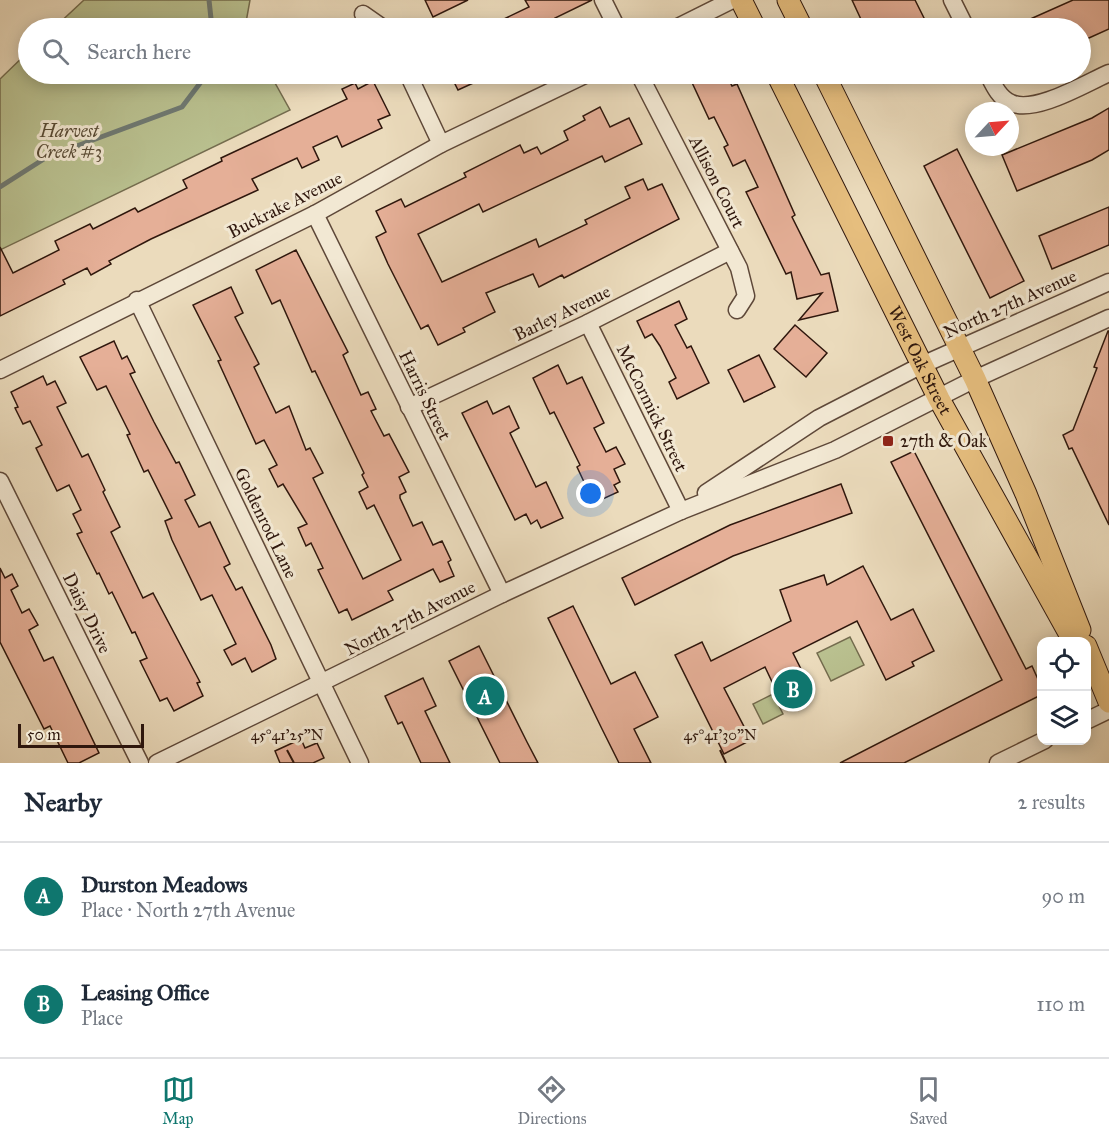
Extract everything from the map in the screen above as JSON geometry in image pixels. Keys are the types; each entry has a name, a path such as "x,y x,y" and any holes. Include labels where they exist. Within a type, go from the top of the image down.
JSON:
{"main road":[{"path":"741,0 750,18"},
{"path":"788,0 797,18"},
{"name":"West Oak Street","path":"782,84 939,399 1071,637"},
{"path":"830,84 975,379 1026,494 1083,637"},
{"path":"1091,658 1109,703"},
{"path":"1091,672 1109,703"}],"street":[{"path":"603,0 611,18"},
{"path":"696,18 732,0"},
{"path":"952,0 961,18"},
{"path":"363,15 368,18"},
{"path":"1091,81 1109,73"},
{"path":"413,84 441,144"},
{"name":"Buckrake Avenue","path":"0,370 137,300 315,214 441,144 565,84"},
{"name":"Allison Court","path":"644,84 742,277 747,296 737,310"},
{"path":"993,84 997,91 1010,103 1028,106 1084,84"},
{"name":"Harris Street","path":"315,214 502,594"},
{"name":"Barley Avenue","path":"409,407 588,323 730,251"},
{"name":"North 27th Avenue","path":"681,511 819,418 922,365 1109,282"},
{"name":"Goldenrod Lane","path":"137,300 360,763"},
{"name":"North 27th Avenue","path":"157,763 321,685 502,594 681,511 835,450 975,379 1109,318"},
{"name":"McCormick Street","path":"588,323 681,511"},
{"name":"Daisy Drive","path":"0,481 140,763"},
{"path":"1091,719 1109,710"},
{"path":"998,763 1037,745"}],"green space":[{"path":"84,0 250,0 247,18 65,18"},
{"name":"Harvest Creek #3","path":"18,62 18,84 276,84 290,110 0,250 0,79"},
{"path":"850,637 864,665 831,681 817,653"},
{"path":"773,694 783,714 763,724 753,704"}],"building":[{"path":"425,0 468,0 433,17"},
{"path":"525,0 592,0 555,18 506,18 529,7"},
{"path":"852,0 915,0 924,18 860,18"},
{"path":"1073,0 1109,0 1109,29 1091,37 1091,18 1032,18"},
{"path":"356,84 358,89 367,84 374,84 390,115 378,120 382,128 342,147 337,136 313,147 319,160 302,168 297,158 252,179 258,190 151,239 109,261 111,264 91,275 87,268 63,280 65,284 0,316 0,247 13,273 59,250 55,241 90,224 93,229 135,208 138,212 187,188 183,180 222,161 221,158 347,99 342,89"},
{"path":"455,84 471,84 458,90"},
{"path":"693,84 731,84 732,86 737,84 795,215 792,217 821,275 829,273 838,311 799,320 822,293 797,299 791,272 786,274 746,192 758,187 745,160 733,166 724,147 728,145 714,117 709,119"},
{"path":"600,107 610,127 629,118 642,144 605,162 602,156 483,212 479,204 418,234 442,282 536,239 539,247 587,224 585,220 630,198 625,187 643,179 648,190 662,184 679,219 564,278 562,275 539,287 533,274 486,293 495,312 463,328 465,332 438,345 428,325 421,329 388,264 376,237 386,232 376,211 401,199 405,207 466,177 464,173 520,145 524,153 537,147 541,154 568,140 564,131 585,120 583,116"},
{"path":"1109,108 1109,150 1092,160 1017,191 1002,156 1019,156 1019,148 1092,118"},
{"path":"957,149 1024,281 990,298 924,166"},
{"path":"1109,207 1109,245 1052,269 1039,236"},
{"path":"296,250 348,352 343,355 361,395 368,392 376,409 371,411 384,436 389,434 409,472 399,477 406,492 400,495 400,498 413,526 422,522 433,545 442,541 451,560 448,562 454,576 440,582 433,569 388,591 393,600 352,620 347,609 339,613 318,570 323,568 311,543 306,546 298,528 307,524 283,484 278,487 269,469 277,465 264,440 256,444 218,361 221,360 193,305 231,287 243,313 235,317 259,364 254,367 276,413 289,406 306,450 310,448 323,473 313,478 363,579 401,560 374,505 367,509 359,492 368,487 362,475 364,473 315,371 312,372 280,300 272,304 256,270"},
{"path":"679,301 687,319 675,325 687,348 691,346 709,383 677,399 669,382 676,378 660,346 652,334 645,338 637,321"},
{"path":"795,325 827,353 806,377 774,349"},
{"path":"1108,331 1109,525 1072,448 1069,449 1063,435 1073,430 1097,368 1094,367"},
{"path":"114,341 122,359 127,356 135,372 130,374 195,495 185,500 199,527 210,522 230,564 224,567 236,590 242,587 271,645 276,659 252,672 245,658 232,665 224,650 236,644 212,595 201,600 165,521 172,518 148,470 144,472 127,435 130,434 106,386 97,390 80,357"},
{"path":"759,355 775,387 744,402 728,370"},
{"path":"558,365 567,384 582,377 604,423 594,428 606,452 616,447 625,464 614,469 620,482 614,485 618,492 594,503 577,467 580,465 554,412 550,414 533,378"},
{"path":"43,376 47,385 55,381 66,403 57,407 82,457 88,454 105,490 103,492 120,527 111,532 143,598 153,593 200,682 197,683 203,696 174,711 167,698 160,701 140,661 147,658 135,632 132,633 112,592 109,594 99,573 97,574 77,534 82,532 73,514 81,510 69,485 57,491 36,448 42,445 30,421 23,424 15,408 18,407 11,392"},
{"path":"487,401 493,414 509,406 519,428 510,433 536,487 546,482 563,518 541,528 537,520 531,524 526,514 515,520 462,413"},
{"path":"914,451 1026,669 1032,666 1037,677 1037,697 904,763 840,763 1002,680 891,462"},
{"path":"841,484 852,513 733,556 635,605 622,578 730,525"},
{"path":"863,566 891,620 913,609 934,651 912,662 914,666 886,680 857,621 793,653 812,691 783,705 765,667 724,688 751,740 724,754 675,655 702,642 711,661 791,621 780,590 824,575 827,585"},
{"path":"0,568 5,578 12,574 18,586 11,590 22,613 29,609 38,625 29,630 44,661 53,657 99,753 79,763 68,763 50,726 44,729 0,642"},
{"path":"573,606 611,684 635,672 658,717 634,729 651,763 619,763 602,729 548,618"},
{"path":"479,646 538,763 500,763 449,661"},
{"path":"423,678 436,706 425,711 450,763 421,763 402,722 398,724 385,696"},
{"path":"301,739 305,748 317,743 324,758 313,763 280,763 275,751"}],"waterway":[{"path":"209,0 211,18"},
{"path":"0,187 47,157 182,107 199,84"}],"place":[{"name":"27th & Oak","path":"888,441"},
{"name":"Leasing Office","path":"793,689"},
{"name":"Durston Meadows","path":"485,696"}]}
